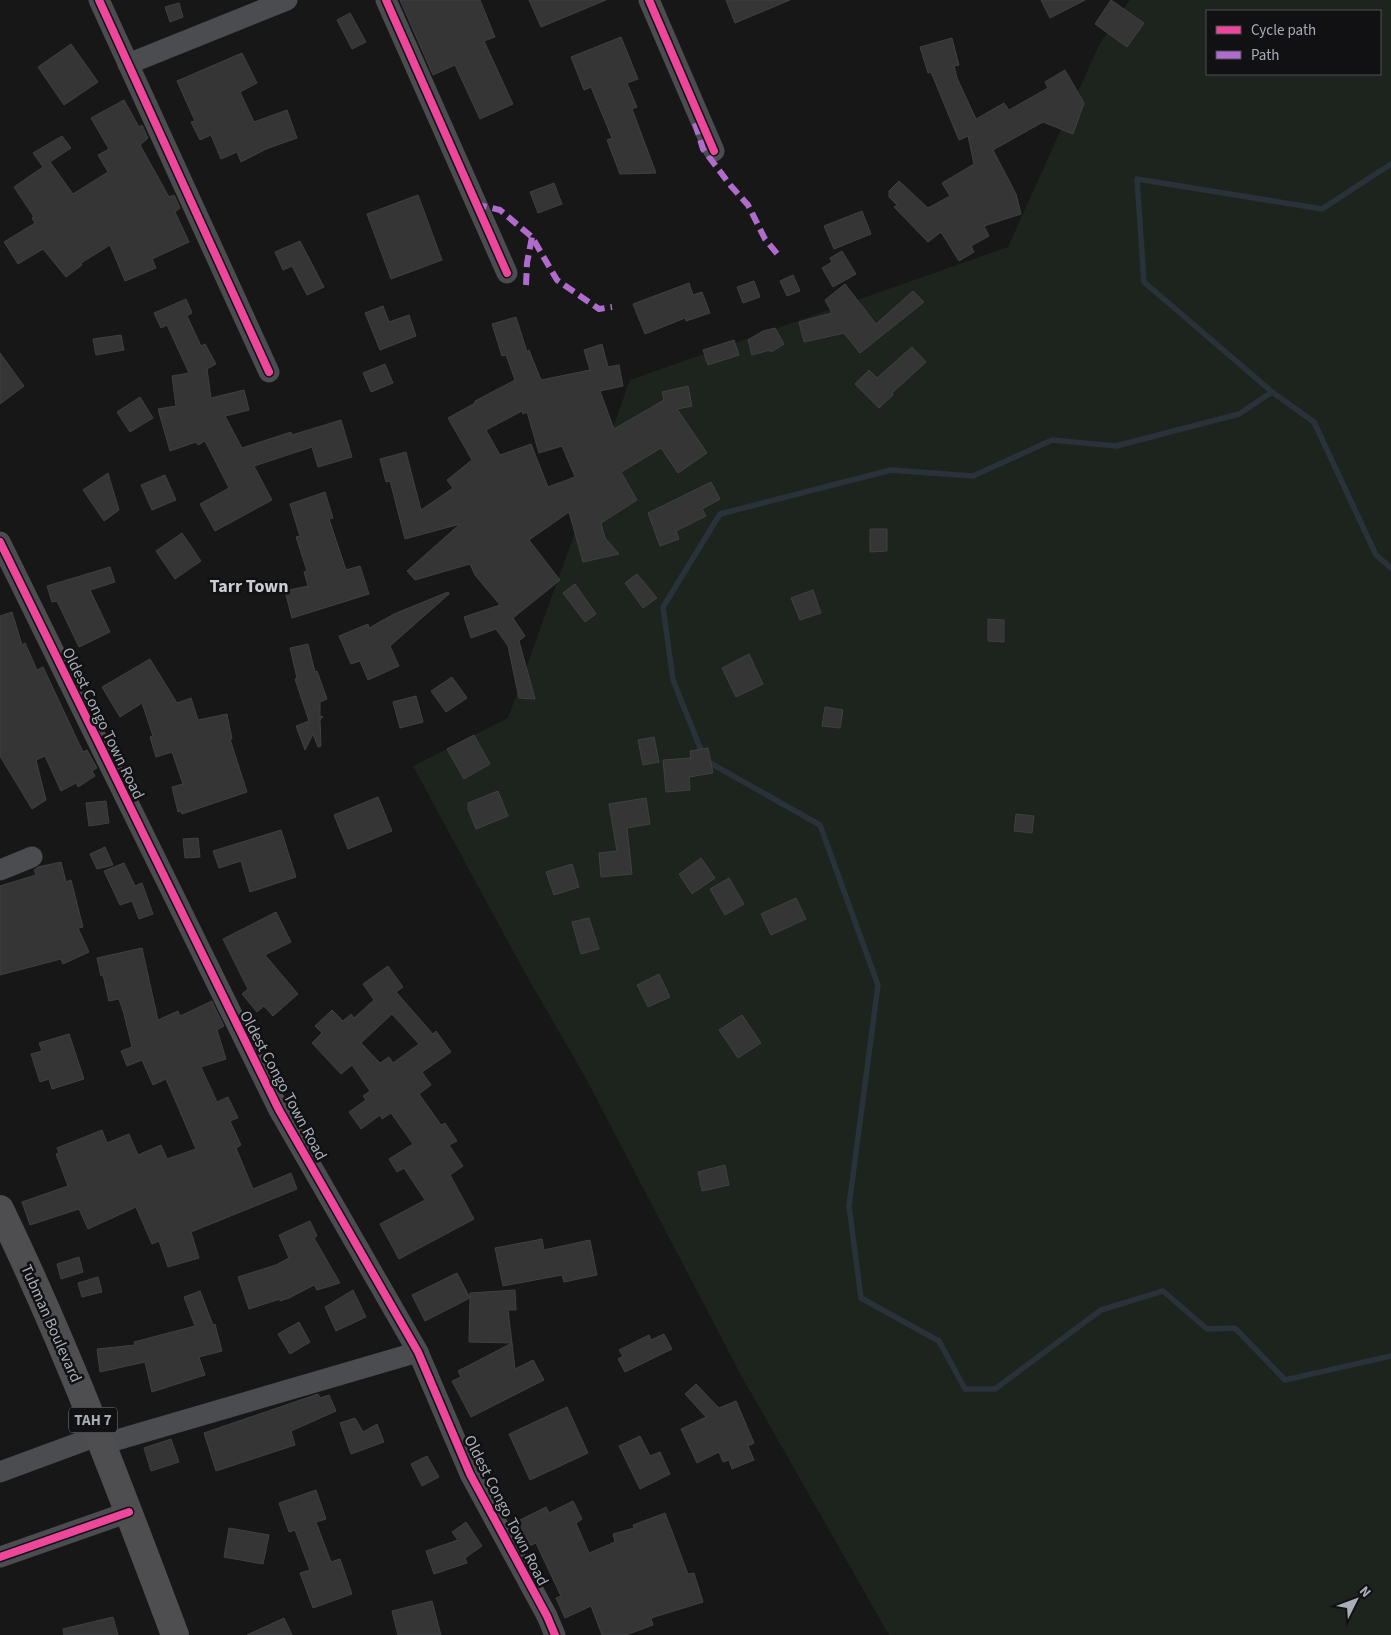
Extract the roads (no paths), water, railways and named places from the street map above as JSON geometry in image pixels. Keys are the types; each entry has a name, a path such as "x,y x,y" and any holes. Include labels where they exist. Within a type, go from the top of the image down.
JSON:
{"highway":[{"name":"Tubman Boulevard","path":"0,1209 44,1300 102,1440 176,1635"}],"street":[{"path":"99,0 269,372"},
{"path":"128,64 287,0"},
{"path":"386,0 506,273"},
{"path":"649,0 714,151"},
{"name":"Oldest Congo Town Road","path":"0,542 278,1110 418,1352 470,1474 547,1616 555,1635"},
{"path":"0,870 32,857"},
{"path":"0,1472 102,1440 418,1352"},
{"path":"0,1557 129,1512"}],"waterway":[{"path":"1391,164 1322,209 1137,179 1144,282 1272,392 1314,422 1376,555 1391,568"},
{"path":"1272,392 1239,414 1116,446 1052,440 973,476 891,470 720,514 663,607 673,680 705,760 820,825 878,985 849,1206 861,1298 939,1341 965,1389 995,1389 1101,1310 1163,1291 1207,1329 1235,1328 1285,1380 1391,1356"}],"district":[{"name":"Tarr Town","path":"249,586"}]}
